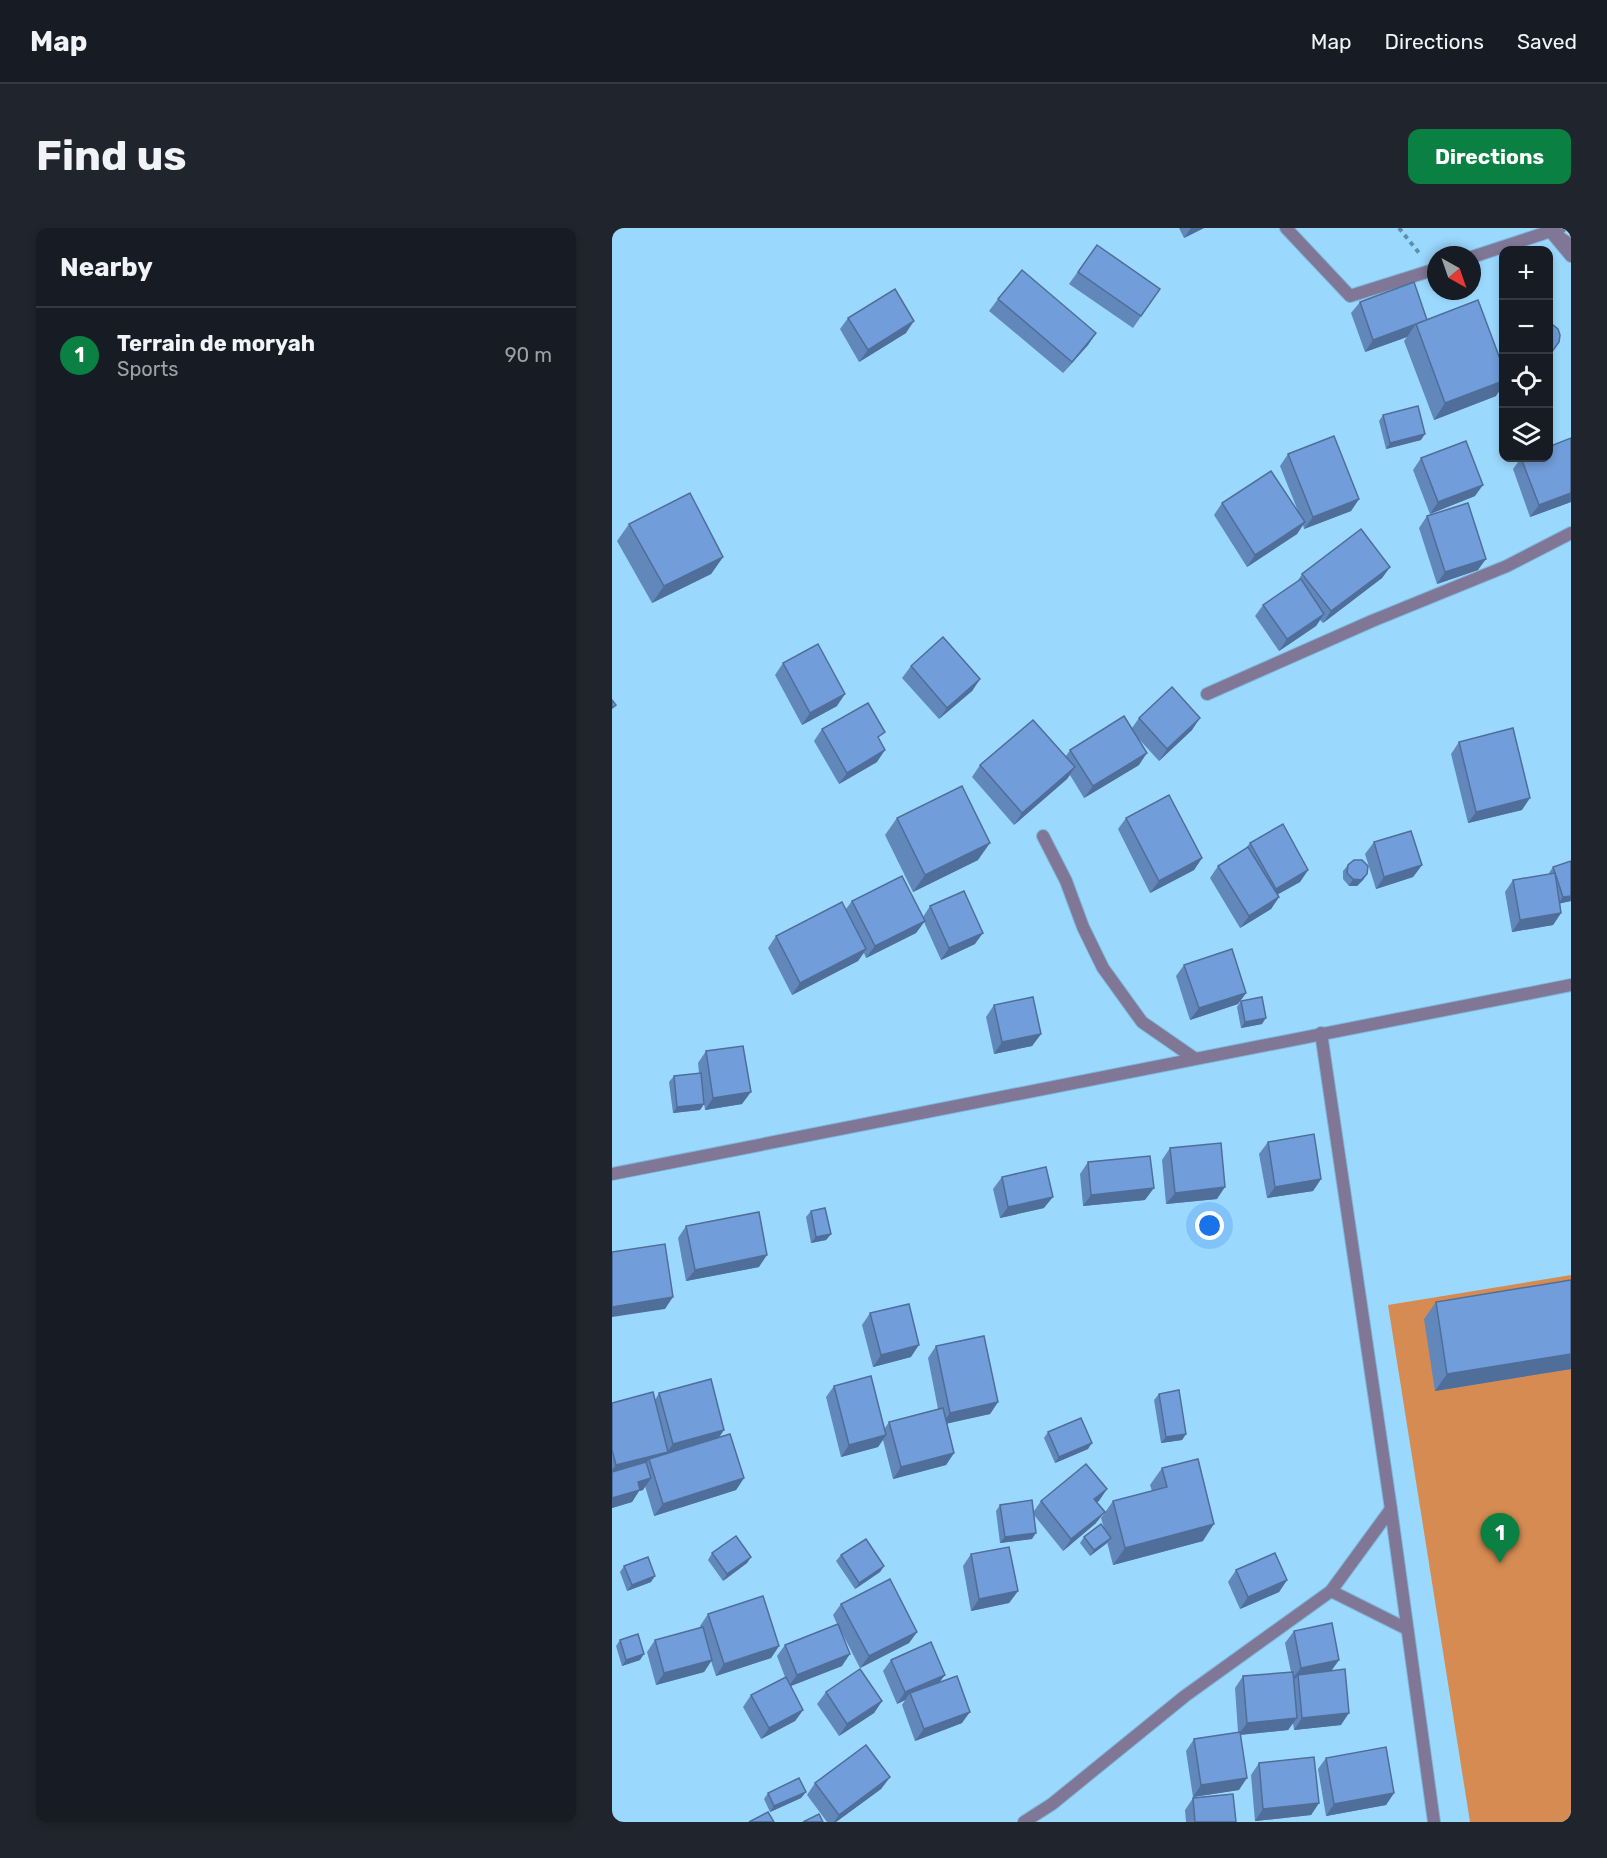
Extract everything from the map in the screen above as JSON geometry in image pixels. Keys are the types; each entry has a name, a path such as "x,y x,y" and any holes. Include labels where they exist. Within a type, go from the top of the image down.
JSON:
{"street":[{"path":"1286,228 1350,296 1427,271"},
{"path":"1556,230 1571,245"},
{"path":"1556,230 1571,256"},
{"path":"1481,254 1556,230"},
{"path":"1207,694 1372,621 1507,566 1571,533"},
{"path":"1043,836 1066,881 1083,927 1103,968 1142,1022 1194,1058"},
{"path":"612,1174 1571,985"},
{"path":"1321,1033 1391,1509 1434,1822"},
{"path":"1024,1822 1052,1804 1185,1696 1331,1592 1391,1509"},
{"path":"1331,1592 1407,1629"}],"path":[{"path":"1399,228 1427,261"}],"shaded area":[{"path":"1571,1275 1571,1822 1470,1822 1388,1305"}],"building":[{"path":"1097,245 1160,289 1141,316 1078,272"},
{"path":"1022,270 1096,333 1072,362 998,299"},
{"path":"1414,282 1427,320 1373,340 1360,302"},
{"path":"895,289 914,321 868,350 848,318"},
{"path":"1478,300 1499,356 1499,383 1445,403 1416,324"},
{"path":"1553,325 1558,329 1559,342 1553,350"},
{"path":"1418,406 1425,434 1390,443 1383,415"},
{"path":"1334,436 1359,499 1313,517 1288,454"},
{"path":"1571,438 1571,493 1539,505 1523,462 1553,462 1553,445"},
{"path":"1466,441 1483,485 1438,502 1421,458"},
{"path":"1271,471 1305,522 1255,555 1222,503"},
{"path":"690,493 723,557 664,586 629,524"},
{"path":"1468,503 1486,559 1445,572 1427,516"},
{"path":"1361,529 1390,567 1331,611 1302,574"},
{"path":"1301,579 1324,614 1287,639 1263,605"},
{"path":"943,637 980,679 947,708 911,666"},
{"path":"818,644 845,694 810,713 783,663"},
{"path":"1172,687 1200,718 1167,749 1139,718"},
{"path":"868,703 885,732 878,737 885,750 847,773 822,729"},
{"path":"1124,716 1147,753 1093,786 1070,750"},
{"path":"1033,720 1075,767 1022,813 980,765"},
{"path":"1513,728 1530,798 1476,812 1459,742"},
{"path":"962,786 990,843 925,875 897,818"},
{"path":"1169,795 1202,858 1159,881 1126,818"},
{"path":"1283,824 1308,870 1276,889 1250,843"},
{"path":"1411,831 1422,865 1384,877 1374,842"},
{"path":"1248,847 1279,897 1249,916 1218,866"},
{"path":"1354,860 1362,860 1368,866 1367,874 1361,880 1353,879 1347,873 1348,865"},
{"path":"1571,861 1571,896 1563,897 1553,867"},
{"path":"1555,873 1561,913 1520,920 1513,880"},
{"path":"902,876 925,921 875,946 852,901"},
{"path":"964,891 983,933 949,948 930,906"},
{"path":"842,902 866,949 800,983 776,936"},
{"path":"1232,949 1246,993 1199,1008 1184,965"},
{"path":"1033,997 1041,1034 1002,1042 994,1005"},
{"path":"1262,997 1266,1018 1245,1022 1241,1001"},
{"path":"743,1046 751,1092 713,1098 706,1051"},
{"path":"701,1073 704,1104 677,1107 674,1076"},
{"path":"1314,1134 1321,1179 1275,1187 1268,1142"},
{"path":"1221,1143 1225,1187 1175,1193 1170,1148"},
{"path":"1150,1156 1154,1188 1091,1195 1088,1162"},
{"path":"1046,1167 1053,1197 1008,1207 1002,1177"},
{"path":"825,1208 831,1234 816,1237 811,1211"},
{"path":"759,1212 767,1255 695,1270 686,1226"},
{"path":"665,1244 673,1297 612,1307 612,1252"},
{"path":"1571,1280 1571,1354 1447,1374 1436,1302"},
{"path":"909,1304 919,1345 881,1355 870,1313"},
{"path":"984,1336 998,1402 950,1413 936,1346"},
{"path":"871,1376 886,1435 849,1445 834,1386"},
{"path":"711,1379 724,1430 673,1444 659,1393"},
{"path":"1179,1390 1186,1434 1166,1437 1159,1394"},
{"path":"653,1392 668,1452 616,1465 612,1450 612,1403"},
{"path":"943,1408 954,1453 901,1467 889,1422"},
{"path":"1081,1418 1092,1443 1059,1457 1048,1432"},
{"path":"730,1434 744,1478 663,1504 649,1459"},
{"path":"1198,1459 1214,1524 1125,1548 1113,1501 1167,1487 1162,1468"},
{"path":"646,1462 651,1478 638,1482 640,1490 612,1498 612,1472"},
{"path":"1086,1464 1107,1489 1094,1499 1105,1512 1071,1539 1041,1501"},
{"path":"1032,1500 1036,1533 1005,1537 1000,1505"},
{"path":"1101,1524 1111,1538 1094,1550 1084,1537"},
{"path":"736,1536 751,1557 727,1574 712,1553"},
{"path":"866,1539 884,1566 859,1583 841,1555"},
{"path":"1009,1547 1018,1591 979,1599 971,1554"},
{"path":"1275,1553 1287,1580 1248,1597 1236,1570"},
{"path":"648,1557 655,1576 632,1585 624,1566"},
{"path":"890,1579 917,1632 869,1656 841,1604"},
{"path":"763,1596 779,1646 724,1664 708,1614"},
{"path":"1332,1623 1339,1660 1301,1668 1294,1631"},
{"path":"838,1624 850,1654 797,1675 785,1645"},
{"path":"703,1627 712,1660 664,1673 655,1640"},
{"path":"638,1634 644,1654 626,1660 620,1640"},
{"path":"931,1642 945,1675 905,1692 891,1660"},
{"path":"860,1669 882,1701 847,1724 826,1692"},
{"path":"1345,1669 1349,1713 1302,1718 1298,1675"},
{"path":"1293,1672 1297,1718 1247,1723 1243,1676"},
{"path":"957,1676 970,1712 924,1729 910,1693"},
{"path":"786,1677 803,1710 769,1728 751,1695"},
{"path":"1240,1732 1247,1778 1201,1785 1194,1739"},
{"path":"866,1745 890,1777 839,1815 815,1783"},
{"path":"1386,1747 1394,1793 1334,1804 1326,1758"},
{"path":"1314,1757 1319,1803 1263,1809 1259,1763"},
{"path":"799,1778 806,1792 774,1806 768,1793"},
{"path":"1233,1794 1236,1822 1195,1822 1193,1798"},
{"path":"768,1812 774,1822 749,1822"},
{"path":"819,1814 823,1822 803,1822"}],"place":[{"name":"Terrain de moryah","path":"1500,1563"}]}
